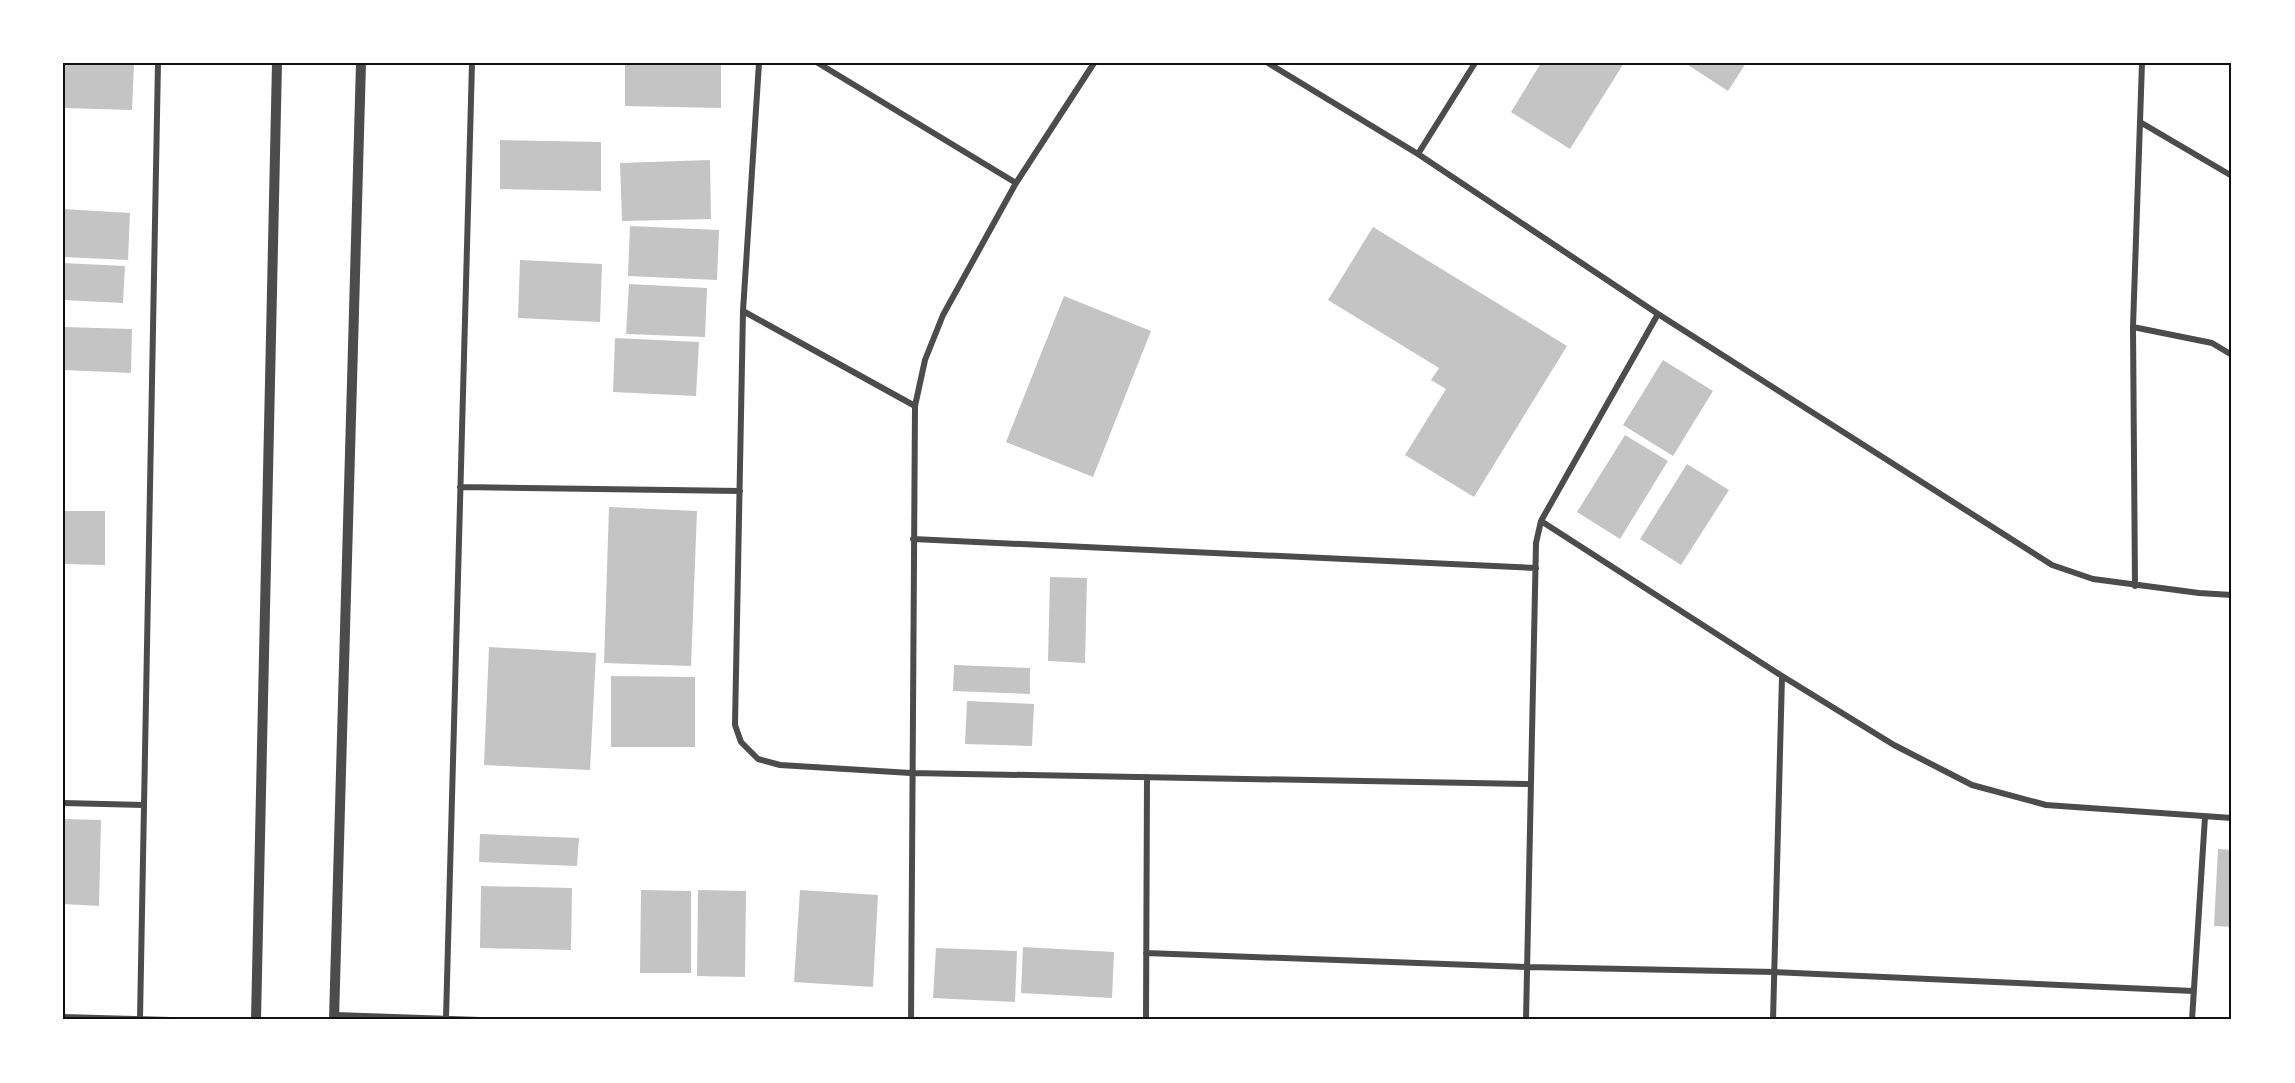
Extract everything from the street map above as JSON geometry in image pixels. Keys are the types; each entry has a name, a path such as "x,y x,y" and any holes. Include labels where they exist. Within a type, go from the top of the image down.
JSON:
{"street":[{"path":"140,1018 158,63"},
{"path":"256,1020 277,63"},
{"path":"361,63 334,1017 480,1020"},
{"path":"446,1018 472,63"},
{"path":"759,63 743,311 735,725 741,742 758,759 780,765 911,773 1531,784"},
{"path":"818,63 1016,183"},
{"path":"911,1020 915,406 925,360 943,315 1016,183 1094,63"},
{"path":"1268,63 1418,154 1658,314 2052,565 2093,579 2135,586 2232,595"},
{"path":"1418,154 1475,63"},
{"path":"2135,586 2133,327 2142,63"},
{"path":"2140,122 2232,176"},
{"path":"743,311 915,406"},
{"path":"1526,1020 1536,543 1541,521 1658,314"},
{"path":"2133,327 2212,343 2232,355"},
{"path":"460,487 740,491"},
{"path":"1541,521 1894,745 1972,785 2046,805 2232,818"},
{"path":"913,539 1536,568"},
{"path":"1773,1020 1782,676"},
{"path":"1146,1020 1147,777"},
{"path":"63,803 144,805"},
{"path":"2192,1020 2205,817"},
{"path":"1146,953 1527,967 1775,972 2193,991"},
{"path":"63,1017 170,1020"}],"building":[{"path":"63,63 134,64 132,110 63,108"},
{"path":"625,63 721,63 721,108 625,106"},
{"path":"1541,63 1624,63 1570,149 1511,112"},
{"path":"1685,63 1746,63 1728,91"},
{"path":"500,140 601,142 601,191 500,189"},
{"path":"710,160 711,219 622,221 620,163"},
{"path":"63,209 130,213 128,260 63,257"},
{"path":"630,226 719,230 717,280 628,276"},
{"path":"1373,227 1567,346 1474,497 1405,455 1446,389 1431,380 1439,368 1328,300"},
{"path":"520,260 602,264 600,322 518,318"},
{"path":"63,263 125,266 123,303 63,300"},
{"path":"629,284 707,288 705,337 626,334"},
{"path":"1064,296 1151,331 1093,477 1006,442"},
{"path":"63,327 132,329 131,373 63,370"},
{"path":"615,338 699,342 696,396 613,392"},
{"path":"1663,360 1713,391 1673,456 1623,425"},
{"path":"1625,435 1668,461 1620,539 1577,512"},
{"path":"1687,464 1729,490 1681,565 1640,539"},
{"path":"609,507 697,511 691,666 604,663"},
{"path":"63,511 105,511 105,565 63,564"},
{"path":"1050,577 1087,578 1085,663 1048,661"},
{"path":"489,647 596,653 590,770 484,765"},
{"path":"954,665 1030,668 1030,694 953,691"},
{"path":"611,676 695,677 695,747 611,747"},
{"path":"967,701 1034,704 1032,746 965,744"},
{"path":"63,819 101,820 99,906 63,904"},
{"path":"480,834 579,838 577,866 479,862"},
{"path":"2218,849 2232,850 2232,927 2214,926"},
{"path":"481,886 572,888 571,950 480,948"},
{"path":"641,890 691,891 691,973 640,973"},
{"path":"698,890 746,891 745,977 697,976"},
{"path":"800,890 878,895 873,987 794,982"},
{"path":"1023,947 1114,952 1112,998 1021,993"},
{"path":"936,948 1017,951 1015,1002 933,998"}]}
